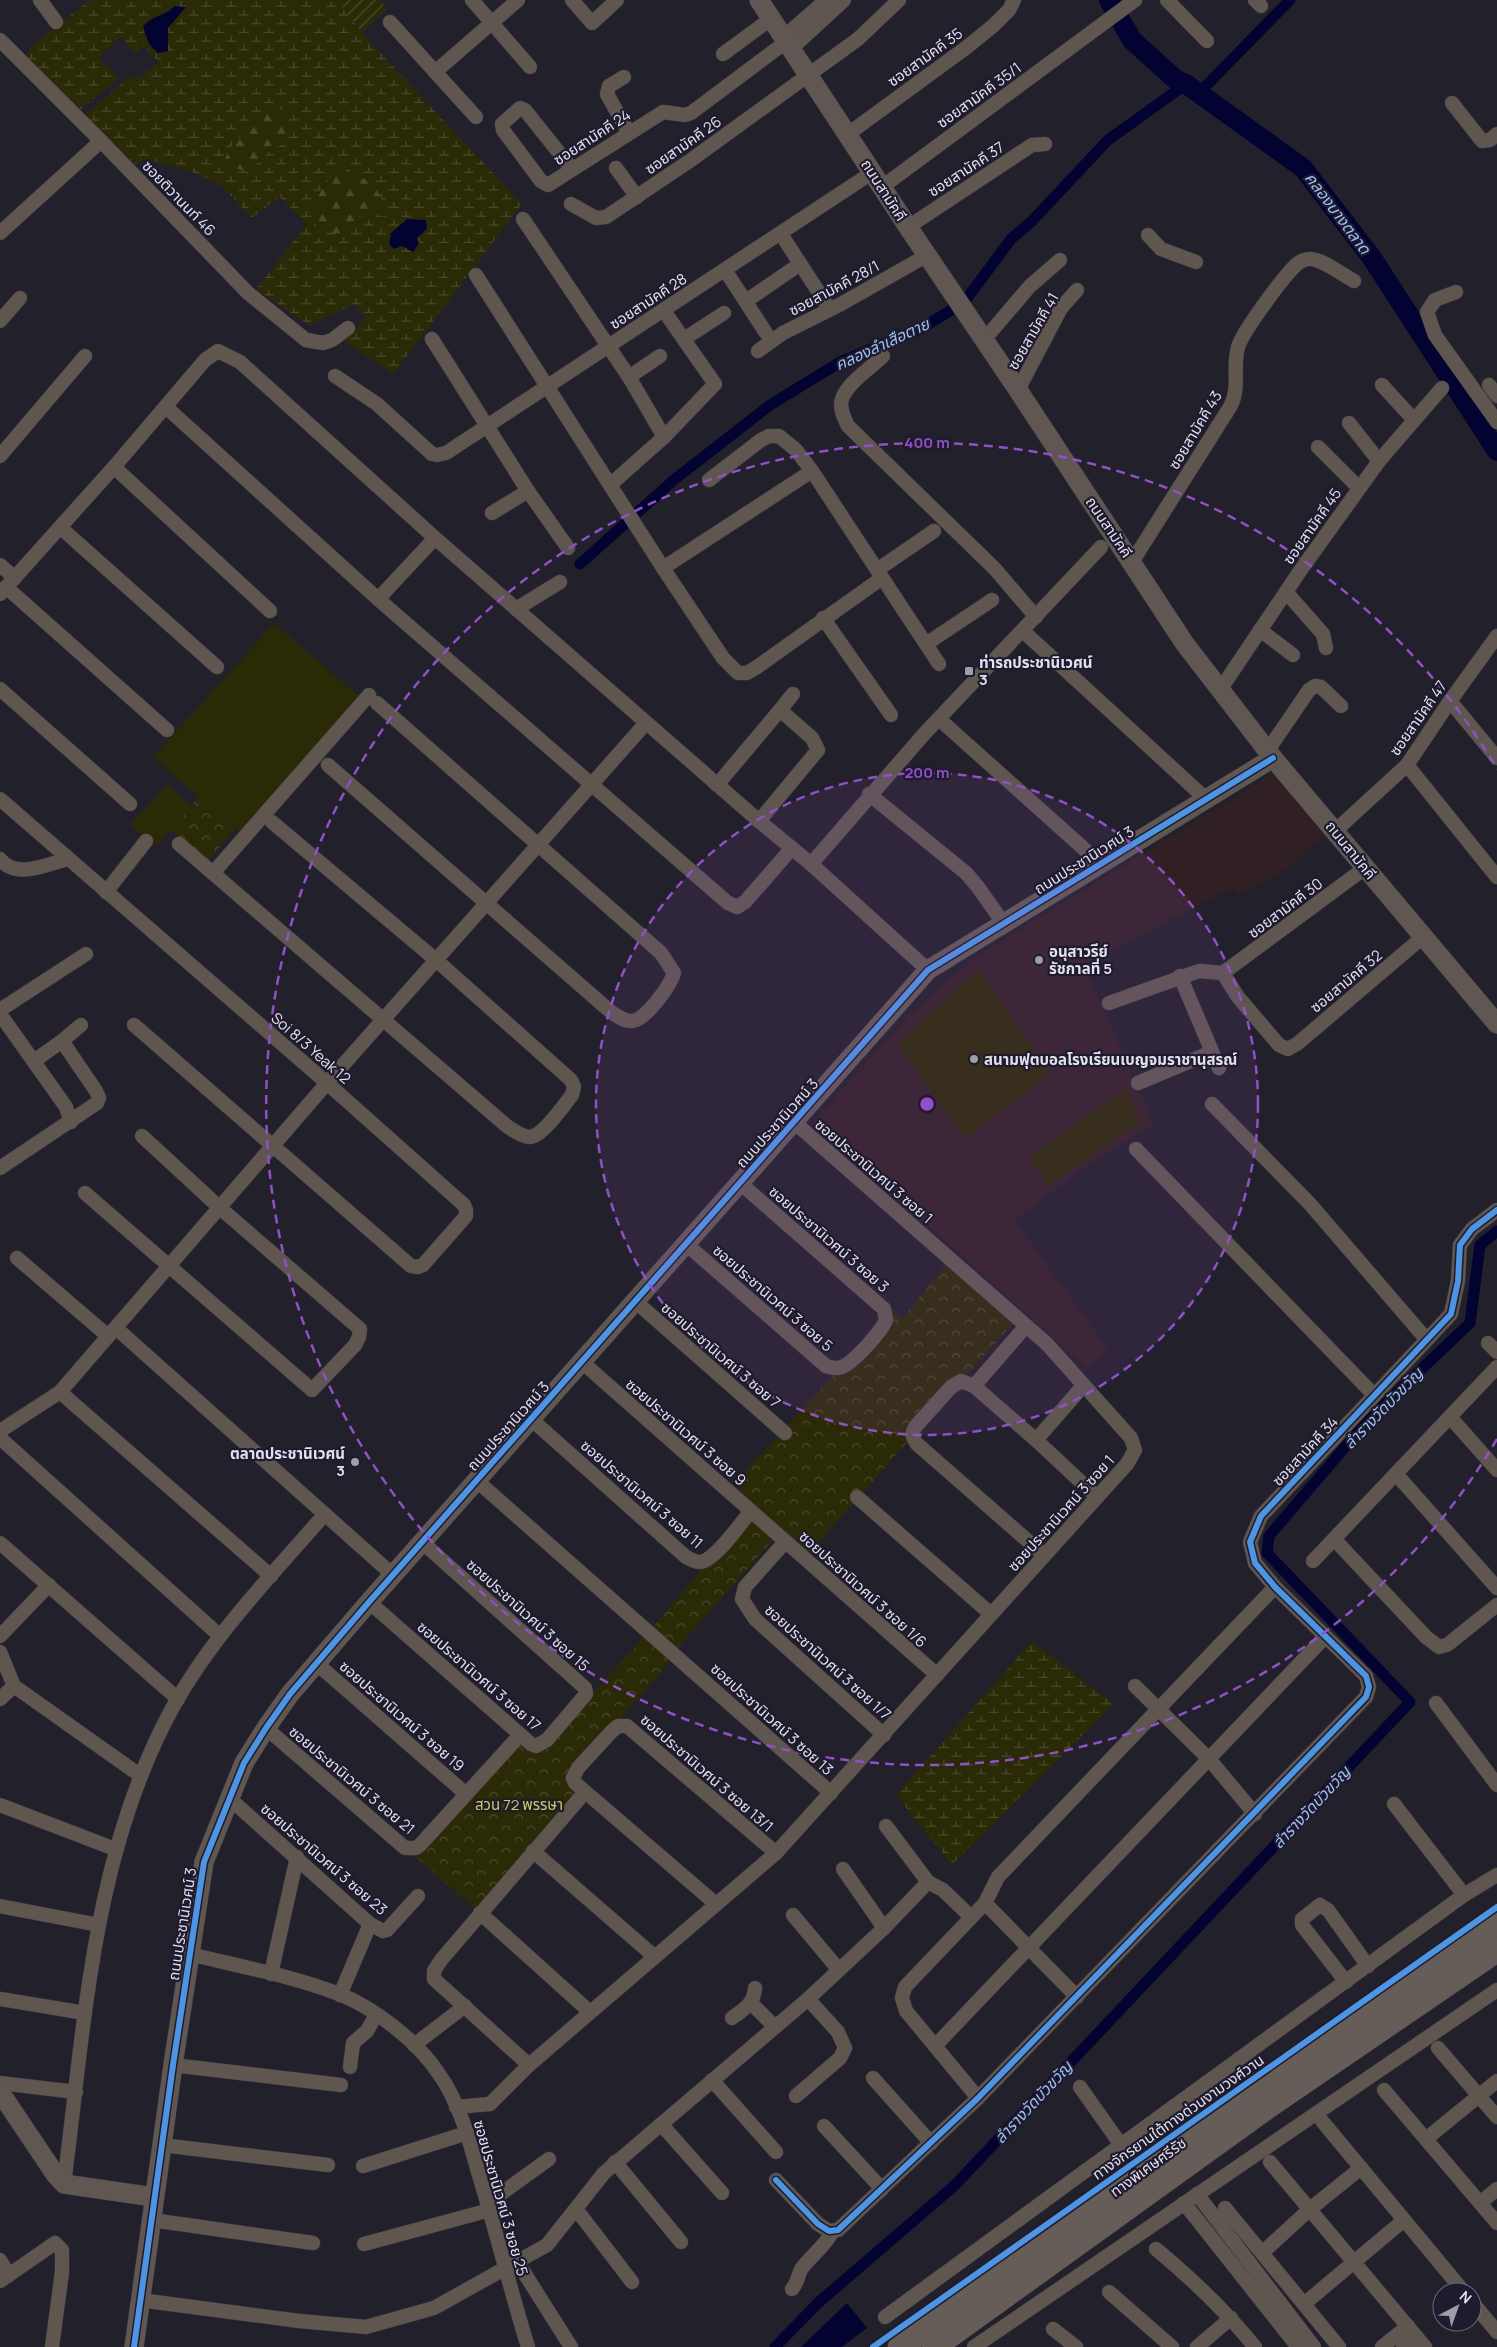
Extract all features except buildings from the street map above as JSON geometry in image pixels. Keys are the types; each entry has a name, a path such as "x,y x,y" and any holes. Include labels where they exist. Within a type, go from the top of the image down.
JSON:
{"highway":[{"name":"ทางพิเศษศรีรัช","path":"900,2347 1259,2086 1380,2001 1497,1923"},
{"name":"ทางพิเศษศรีรัช","path":"934,2347 1270,2105 1497,1950"}],"street":[{"path":"40,0 56,22"},
{"path":"472,0 530,67"},
{"path":"435,72 518,0"},
{"path":"572,0 592,23 617,0"},
{"name":"ถนนสามัคคี","path":"759,0 926,256 1018,390 1185,644 1270,754 1497,1024"},
{"path":"788,42 826,0"},
{"path":"788,42 844,0"},
{"name":"ซอยสามัคคี 26","path":"571,204 588,215 602,218 637,197 692,160 858,39 899,0"},
{"name":"ซอยสามัคคี 35","path":"848,134 974,42 999,20 1014,0"},
{"path":"1167,0 1207,41"},
{"name":"ซอยสามัคคี 35/1","path":"877,180 1102,26 1132,3"},
{"path":"723,54 772,18"},
{"path":"390,22 476,117"},
{"name":"ซอยติวานนท์ 46","path":"0,40 101,141 237,283 306,340 323,342 332,340 348,328"},
{"name":"ซอยสามัคคี 24","path":"572,169 525,110 520,108 502,124 503,130 545,184 548,185 663,112 685,115 691,113 788,42"},
{"path":"624,77 609,86 607,94 629,133"},
{"path":"1452,102 1482,141 1490,140 1497,134"},
{"path":"0,233 101,141"},
{"name":"ซอยสามัคคี 37","path":"908,228 1032,145 1045,144"},
{"path":"616,168 637,197"},
{"name":"ซอยสามัคคี 28","path":"335,376 377,404 430,452 440,455 548,387 781,234 877,180"},
{"path":"523,219 629,376 664,437"},
{"path":"781,234 825,302"},
{"path":"1148,235 1161,249 1196,262"},
{"name":"ซอยสามัคคี 28/1","path":"758,351 783,332 840,304 926,256"},
{"name":"ซอยสามัคคี 43","path":"1132,562 1230,407 1237,389 1238,347 1245,334 1289,272 1297,263 1308,259 1317,260 1354,281"},
{"path":"983,340 1030,286 1060,260"},
{"path":"746,302 800,264"},
{"path":"725,270 766,333"},
{"path":"476,275 663,568 723,658 738,673 747,673 757,667 934,531"},
{"name":"ซอยสามัคคี 41","path":"1018,390 1062,308 1076,290"},
{"path":"1456,292 1435,300 1427,312 1428,320 1435,335 1497,422"},
{"path":"0,321 20,298"},
{"path":"610,485 664,437 715,384 664,311"},
{"path":"684,339 724,313"},
{"path":"432,339 528,491 568,548"},
{"path":"7,586 61,528 205,360 218,350 240,362 646,724 759,822 811,864 928,970"},
{"path":"0,456 85,356"},
{"path":"629,376 660,356"},
{"path":"883,356 851,386 842,399 841,410 848,426 995,569 1036,617"},
{"path":"1382,385 1414,420"},
{"name":"ซอยสามัคคี 45","path":"1220,690 1379,460 1442,388"},
{"path":"166,407 378,598 728,903 737,907 745,902 792,848"},
{"path":"1349,422 1379,460"},
{"path":"709,480 769,436 779,436 796,450 812,470 939,664"},
{"path":"1318,447 1359,488"},
{"path":"114,467 270,611"},
{"path":"663,568 812,470"},
{"path":"492,512 528,491"},
{"path":"61,528 217,667"},
{"path":"378,598 436,538"},
{"path":"811,864 870,794 1101,548"},
{"path":"0,565 7,586 167,730"},
{"path":"516,609 560,582"},
{"path":"1286,592 1323,634 1326,648"},
{"path":"926,644 992,600"},
{"path":"823,618 891,715"},
{"path":"1260,630 1293,655"},
{"path":"1023,631 1206,799"},
{"name":"ซอยสามัคคี 47","path":"1335,831 1406,765 1497,636"},
{"path":"1270,754 1309,690 1315,686 1321,688 1341,706"},
{"path":"0,689 130,804"},
{"path":"717,785 794,694"},
{"path":"213,873 373,699 662,953 671,965 674,973 671,982 644,1016 633,1021 624,1020 611,1012 328,765"},
{"path":"1450,701 1497,758"},
{"path":"759,822 818,750 812,738 780,710"},
{"path":"939,719 1101,864"},
{"path":"0,1431 60,1392 170,1267 327,1083 646,724"},
{"name":"ถนนประชานิเวศน์ 3","path":"134,2347 189,1954 204,1862 244,1763 266,1728 316,1663 368,1602 928,970 1206,799 1270,754"},
{"path":"1406,765 1497,877"},
{"path":"870,794 966,873 1004,924"},
{"name":"Soi 8/3 Yeak 12","path":"0,798 464,1204 466,1216 423,1264 418,1267 411,1266 274,1146"},
{"path":"179,844 508,1127 530,1137 539,1134 572,1095 574,1087 572,1080 436,960 272,822"},
{"path":"106,892 146,841"},
{"path":"0,859 8,867 24,870 68,859"},
{"name":"ซอยสามัคคี 30","path":"1223,973 1365,868"},
{"name":"ซอยสามัคคี 32","path":"1223,973 1238,997 1280,1045 1288,1049 1297,1044 1424,936"},
{"path":"0,1010 86,954"},
{"path":"1109,1003 1199,970 1223,973"},
{"path":"1180,976 1219,1068"},
{"path":"0,1014 66,1107 71,1122"},
{"path":"34,1061 81,1025"},
{"path":"134,1025 274,1146"},
{"path":"0,1168 93,1107 99,1098 62,1041"},
{"path":"1138,1083 1212,1052"},
{"path":"1212,1104 1310,1204 1427,1340"},
{"name":"ซอยประชานิเวศน์ 3 ซอย 1","path":"794,1122 1047,1344 1131,1438 1135,1450 1127,1464 831,1793"},
{"path":"86,1193 312,1390 355,1344 360,1336 360,1329 353,1320 220,1208 142,1136"},
{"path":"1136,1149 1374,1396"},
{"name":"ซอยประชานิเวศน์ 3 ซอย 3","path":"740,1183 884,1309 887,1314 884,1326 865,1346"},
{"name":"ซอยสามัคคี 34","path":"792,2289 799,2279 802,2268 825,2244 833,2231 838,2230 978,2098 1255,1814 1366,1697 1369,1687 1366,1676 1276,1587 1255,1562 1250,1542 1261,1516 1450,1314 1458,1281 1460,1245 1472,1229 1497,1210"},
{"name":"ซอยประชานิเวศน์ 3 ซอย 5","path":"686,1244 826,1366 833,1368 844,1366 865,1346"},
{"path":"18,1258 112,1332 393,1575"},
{"name":"ซอยประชานิเวศน์ 3 ซอย 7","path":"635,1301 785,1433"},
{"path":"974,1386 1026,1326"},
{"name":"ซอยประชานิเวศน์ 3 ซอย 9","path":"582,1362 768,1526"},
{"path":"1313,1561 1497,1368"},
{"path":"1044,1556 916,1444 912,1433 933,1407 956,1383 961,1381 974,1386 1036,1440 1096,1498"},
{"path":"1036,1440 1083,1386"},
{"path":"60,1392 270,1576"},
{"path":"1450,1417 1497,1470"},
{"name":"ซอยประชานิเวศน์ 3 ซอย 11","path":"531,1419 686,1557 696,1562 703,1562 713,1555 750,1511"},
{"path":"0,1438 219,1635"},
{"path":"1396,1474 1497,1588"},
{"name":"ซอยประชานิเวศน์ 3 ซอย 13","path":"456,2107 490,2104 529,2065 776,1853 831,1793 476,1481"},
{"path":"857,1497 991,1614"},
{"path":"64,2184 98,1924 115,1849 141,1776 178,1699 219,1635 324,1515"},
{"name":"ซอยประชานิเวศน์ 3 ซอย 1/6","path":"768,1526 936,1675"},
{"path":"1334,1539 1426,1637 1439,1647 1447,1644 1497,1605"},
{"name":"ซอยประชานิเวศน์ 3 ซอย 15","path":"422,1542 585,1688 586,1694 567,1717"},
{"name":"ซอยประชานิเวศน์ 3 ซอย 1/7","path":"786,1542 745,1587 742,1599 755,1619 884,1735"},
{"path":"0,1543 178,1699"},
{"path":"0,1636 49,1585"},
{"path":"978,2098 906,2011 902,1998 905,1987 985,1902 998,1877 1276,1587"},
{"name":"ซอยประชานิเวศน์ 3 ซอย 17","path":"368,1602 531,1744 536,1746 543,1744 567,1717"},
{"path":"935,2046 1325,1637"},
{"path":"0,1652 14,1686 141,1776"},
{"name":"ซอยประชานิเวศน์ 3 ซอย 19","path":"316,1663 466,1794"},
{"path":"0,1699 14,1686"},
{"path":"1135,1686 1209,1759 1255,1814"},
{"path":"1436,1703 1497,1785"},
{"name":"ซอยประชานิเวศน์ 3 ซอย 13/1","path":"585,1792 575,1783 573,1778 578,1768 612,1731 618,1726 628,1726 776,1853"},
{"name":"ซอยประชานิเวศน์ 3 ซอย 21","path":"266,1728 405,1848 416,1848 520,1735"},
{"path":"529,2065 434,1979 434,1971 440,1960 585,1792 716,1904"},
{"name":"ซอยประชานิเวศน์ 3 ซอย 23","path":"229,1798 297,1856 370,1924 383,1931 387,1930 418,1896"},
{"path":"1394,1804 1464,1895"},
{"path":"0,1805 115,1849"},
{"path":"886,1826 928,1882 948,1894 971,1917"},
{"path":"533,1852 655,1957"},
{"path":"271,1974 297,1856"},
{"path":"843,1869 884,1928"},
{"path":"884,2317 1464,1895 1497,1875"},
{"path":"140,2300 299,2321 366,2327 434,2308 518,2263 547,2245 576,2210 597,2180 615,2162 808,1999 884,1928 928,1882"},
{"path":"985,1902 1077,1997"},
{"path":"1346,1982 1302,1925 1302,1919 1320,1905 1328,1910 1368,1966"},
{"path":"0,1906 98,1924"},
{"path":"480,1913 590,2012"},
{"path":"793,1915 839,1970"},
{"path":"340,1994 370,1924"},
{"name":"ซอยประชานิเวศน์ 3 ซอย 25","path":"189,1954 271,1974 340,1994 376,2015 414,2044 439,2074 467,2133 528,2347"},
{"path":"732,2018 755,1998 755,1988"},
{"path":"974,2347 1497,1990"},
{"path":"0,1999 85,2013"},
{"path":"796,2096 840,2058 845,2048 838,2032 808,1999"},
{"path":"751,2003 775,2027"},
{"path":"414,2044 465,2006"},
{"path":"350,2067 353,2043 367,2031 376,2015"},
{"path":"1438,2048 1497,2117"},
{"path":"173,2065 341,2085"},
{"path":"873,2078 931,2143"},
{"path":"712,2080 776,2152"},
{"path":"1426,2140 1497,2081"},
{"path":"0,2083 76,2092"},
{"path":"1080,2087 1121,2145"},
{"path":"1384,2090 1497,2224"},
{"path":"0,2092 55,2174 64,2184 154,2197"},
{"path":"1322,2120 1456,2282"},
{"path":"661,2124 722,2193"},
{"path":"824,2126 882,2189"},
{"path":"363,2166 467,2133"},
{"path":"162,2145 328,2165"},
{"path":"364,2244 489,2207 549,2159"},
{"path":"615,2162 681,2242"},
{"path":"1270,2162 1416,2337"},
{"path":"1262,2253 1310,2209 1362,2168"},
{"path":"776,2180 818,2224 833,2231"},
{"path":"1480,2203 1497,2189"},
{"path":"1197,2194 1314,2347"},
{"path":"1184,2203 1298,2347"},
{"path":"1225,2208 1339,2347"},
{"path":"576,2210 632,2282"},
{"path":"152,2220 312,2243"},
{"path":"1304,2304 1404,2220"},
{"path":"0,2260 4,2278 55,2243 62,2250 62,2272 52,2347"},
{"path":"1156,2249 1206,2292 1255,2347"},
{"path":"518,2263 571,2347"},
{"path":"1109,2292 1172,2347"},
{"path":"1482,2314 1497,2332"},
{"path":"1197,2347 1231,2318"},
{"path":"1053,2329 1076,2347"},
{"path":"1382,2347 1416,2337"},
{"path":"1403,2347 1416,2337"}],"shaded area":[{"path":"175,6 186,7 168,28 168,51 158,53 149,44 143,26"},
{"path":"407,219 426,220 427,229 417,238 419,243 413,252 402,246 394,249 389,244 391,233"},
{"path":"1273,774 1326,836 1275,877 1237,895 1232,888 1084,964 1154,1125 1092,1162 1014,1220 1108,1349 1086,1368 814,1121 908,1016 978,955"},
{"path":"847,2303 867,2328 842,2347 801,2347"}],"green space":[{"path":"90,0 338,0 361,32 522,204 393,374 344,341 366,317 355,304 309,325 256,289 307,224 280,197 252,218 222,186 188,170 144,159 136,165 84,117 129,77 139,78 159,62 144,46 136,53 119,37 98,58 119,78 80,110 27,58 30,47","holes":["175,6 186,8 168,28 169,40 144,35 143,26","287,109 290,127 284,144 272,149 247,172 223,164 228,151 261,113","341,166 372,185 382,198 384,217 364,210 352,226 342,234 325,231 315,224 312,216 313,207 323,188"]},
{"path":"338,0 380,0 387,10 361,32"},
{"path":"287,109 290,127 284,145 272,149 247,172 223,164 228,151 261,112"},
{"path":"341,166 372,185 382,198 384,207 384,217 357,218 352,229 342,234 322,230 315,224 312,216 317,198"},
{"path":"274,623 360,697 240,833 153,757"},
{"path":"167,784 192,806 155,847 130,825"},
{"path":"199,797 235,829 207,862 171,830"},
{"name":"สนามฟุตบอลโรงเรียนเบญจมราชานุสรณ์","path":"979,970 1050,1074 965,1138 897,1044"},
{"path":"1126,1089 1140,1122 1048,1186 1028,1157"},
{"path":"946,1264 1013,1323 808,1554 779,1533 675,1651 651,1629 755,1508 734,1484 893,1310 902,1319"},
{"name":"สวน 72 พรรษา","path":"648,1633 675,1656 569,1777 587,1792 480,1913 416,1857 522,1736 540,1750"},
{"path":"1032,1641 1114,1704 952,1865 896,1795"}],"waterway":[{"name":"คลองบางตลาด","path":"1109,0 1132,40 1175,79 1186,84 1303,168 1372,258 1497,451"},
{"path":"1199,93 1290,0"},
{"name":"คลองลำเสือตาย","path":"580,564 675,479 770,405 842,361 920,329 950,311 968,297 1011,239 1031,222 1108,140 1186,84"},
{"name":"ลำรางวัดบัวขวัญ","path":"775,2347 818,2303 955,2185 1410,1702 1267,1553 1269,1536 1369,1419 1470,1323 1480,1245 1497,1231"}],"cycle path":[{"path":"134,2347 173,2065 204,1862 244,1763 290,1694 369,1602 928,970 1273,758"},
{"path":"776,2180 818,2224 829,2231 838,2230 978,2098 1366,1697 1369,1687 1366,1676 1275,1587 1255,1563 1250,1542 1261,1516 1451,1314 1458,1281 1460,1245 1472,1229 1497,1210"},
{"name":"ทางจักรยานใต้ทางด่วนงามวงศ์วาน","path":"873,2347 1497,1907"}],"place":[{"name":"ท่ารถประชานิเวศน์ 3","path":"969,671"},
{"name":"อนุสาวรีย์ รัชกาลที่ 5","path":"1039,960"},
{"name":"สนามฟุตบอลโรงเรียนเบญจมราชานุสรณ์","path":"974,1059"},
{"name":"ตลาดประชานิเวศน์ 3","path":"355,1462"}]}
